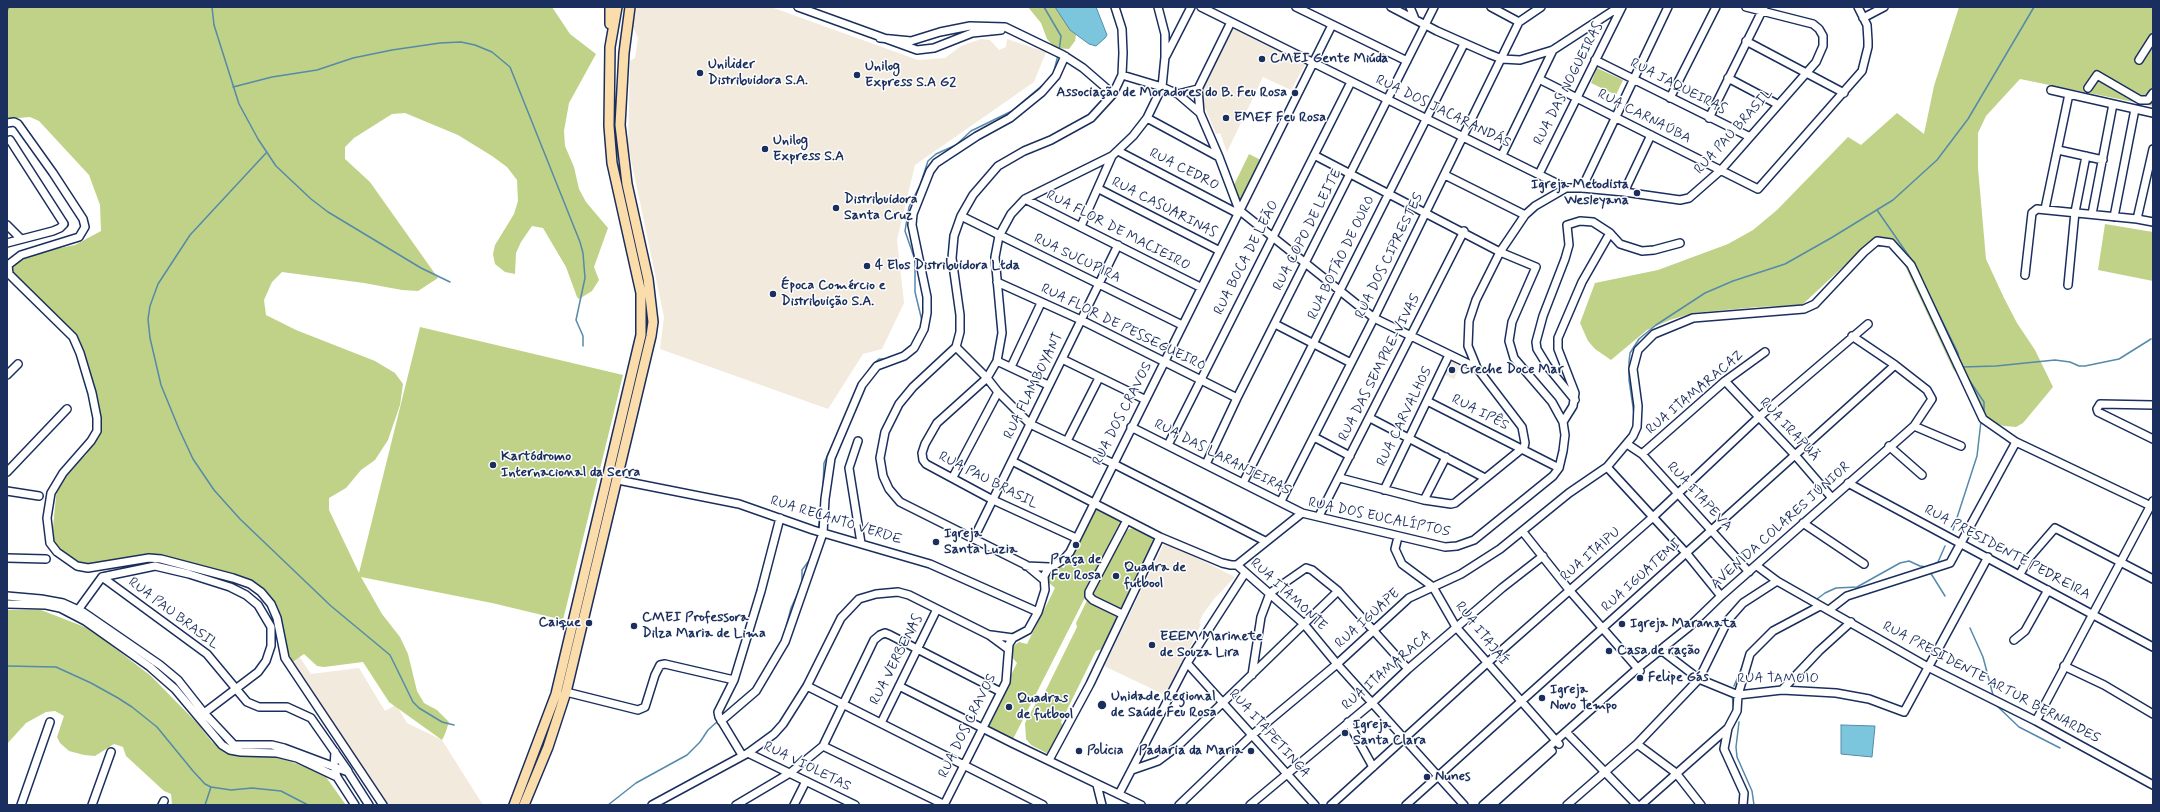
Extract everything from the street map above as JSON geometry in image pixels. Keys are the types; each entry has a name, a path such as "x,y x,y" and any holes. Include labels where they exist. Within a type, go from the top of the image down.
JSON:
{"main road":[{"path":"514,805 556,694 641,335 641,293 636,262 612,163 609,126 610,7"},
{"path":"610,47 617,7"},
{"path":"524,805 548,747 566,692 618,480 653,322 648,279 625,169 620,125 624,53 630,7"}],"street":[{"path":"798,7 880,38 917,50 930,49 972,33 1009,28"},
{"path":"1044,580 1026,566 974,538 900,502 889,490 883,476 880,458 885,432 899,404 913,387 956,347 960,332 960,315 952,258 954,236 960,216 973,195 998,166 1024,151 1051,140 1091,118 1113,94 1122,75 1122,29 1114,7"},
{"name":"RUA PAU BRASIL","path":"1076,538 991,499 926,464 923,460 922,453 925,444 937,423 987,378 997,360 1002,333 995,257 998,236 1011,214 1025,199 1112,156 1147,118 1162,87 1166,58 1165,34 1158,7"},
{"path":"1166,58 1191,7"},
{"name":"RUA DOS JACARANDÁS","path":"1201,7 1312,64 1502,155 1566,188"},
{"path":"1296,7 1407,61"},
{"path":"1391,7 1464,44 1502,59 1520,60 1553,50 1619,7"},
{"path":"1410,7 1415,19"},
{"name":"RUA COPO DE LEITE","path":"1206,464 1237,398 1306,264 1434,7"},
{"path":"1491,7 1519,22 1540,7"},
{"name":"RUA DAS NOGUEIRAS","path":"1539,174 1622,7"},
{"path":"1582,188 1668,7"},
{"path":"1670,98 1716,7"},
{"name":"RUA PAU BRASIL","path":"1566,188 1624,192 1680,200 1689,198 1721,170 1777,104 1816,62 1823,46 1823,36 1819,29 1806,21 1764,9 1746,7"},
{"path":"1746,41 1844,93 1862,71 1868,47 1867,25 1858,7"},
{"path":"1863,18 1884,7"},
{"path":"1709,118 1746,41 1764,9"},
{"path":"1231,22 1198,89 1200,113 1219,157 1238,211 1374,318 1476,368"},
{"name":"RUA DOS CIPRESTES","path":"1281,501 1374,318 1519,22"},
{"name":"RUA DOS CRAVOS","path":"1049,567 1063,560 1076,538 1144,399 1164,363 1218,250 1332,25"},
{"path":"880,38 911,41 970,26 1002,26 1064,55 1083,68 1113,94"},
{"path":"926,37 930,49"},
{"path":"2139,60 2153,38"},
{"name":"RUA BOTÃO DE OURO","path":"1243,483 1341,291 1388,193 1464,44"},
{"path":"1502,155 1553,50"},
{"path":"720,720 756,691 774,664 785,642 822,533 831,458 862,384 877,366 904,356 914,348 924,329 927,297 912,225 916,206 930,171 936,164 977,136 1010,118 1042,92 1053,79 1064,55"},
{"name":"RUA JAQUEIRAS","path":"1595,60 1709,118 1750,137"},
{"path":"1122,75 1162,87 1178,94 1200,113"},
{"path":"2088,88 2097,75 2140,100 2148,100 2153,93"},
{"path":"1728,78 1777,104"},
{"name":"RUA CARNAÚBA","path":"1539,79 1758,188 1844,93"},
{"name":"RUA BOCA DE LEÃO","path":"1168,445 1271,238 1351,82"},
{"path":"1178,94 1198,89"},
{"path":"2051,90 2153,113"},
{"path":"2045,210 2069,94"},
{"path":"2092,214 2113,104"},
{"path":"2114,217 2135,109"},
{"path":"1147,118 1219,157"},
{"path":"7,123 14,122 18,124 53,173 83,219 85,227 79,238 21,255 8,265 9,274 73,337 80,353 92,393 97,418 97,431 91,441 63,473 52,493 47,518 50,543 57,552 77,566 88,568 149,558 161,559 233,578 261,592 271,604 277,618 285,658 383,805"},
{"path":"1624,192 1651,135"},
{"path":"7,243 62,226 63,221 10,140"},
{"path":"2137,219 2153,149"},
{"path":"2058,150 2102,160"},
{"name":"RUA CEDRO","path":"1118,151 1238,211"},
{"path":"1314,155 1464,231 1500,252"},
{"path":"1081,226 1099,189 1112,156"},
{"path":"2068,285 2076,212 2086,156"},
{"path":"1445,175 1525,215"},
{"path":"1340,478 1445,505 1455,503 1521,449 1525,443 1522,427 1476,368 1468,346 1469,321 1476,300 1500,252 1525,215 1535,206 1566,188"},
{"name":"RUA CASUARINAS","path":"1099,189 1218,250"},
{"name":"RUA FLOR DE MACIEIRO","path":"1025,199 1200,287"},
{"path":"2024,275 2032,213 2037,209 2076,212 2153,222"},
{"name":"RUA SUCUPIRA","path":"960,216 998,236 1182,325"},
{"path":"1575,400 1540,356 1537,349 1536,334 1569,245 1567,225 1586,220 1593,222 1610,233 1620,244 1642,251 1654,250 1680,243"},
{"path":"7,225 21,239"},
{"name":"RUA DAS SEMPRE-VIVAS","path":"1319,516 1340,478 1464,231"},
{"path":"1563,422 1569,415 1575,400 1574,387 1558,349 1558,338 1582,282 1610,233"},
{"name":"RUA IGUAPE","path":"1179,805 1252,735 1337,664 1409,598 1462,574 1523,532 1569,494 1607,467 1627,444 1635,431 1639,417 1633,369 1635,358 1638,350 1654,334 1693,318 1804,309 1815,304 1864,252 1877,241 1890,243 1911,265 1983,419 2016,442"},
{"name":"RUA FLAMBOYANT","path":"974,538 991,499 1012,462 1048,385 1118,245"},
{"name":"RUA DOS EUCALÍPTOS","path":"1237,565 1265,541 1302,513 1319,516 1398,537 1445,547 1457,546 1474,540 1538,490 1553,476 1559,468 1563,451 1563,422 1552,402 1514,358 1509,341 1512,322 1536,267 1500,252"},
{"name":"RUA FLOR DE PESSEGUEIRO","path":"997,282 1081,320 1164,363 1237,398"},
{"path":"1011,367 1041,303"},
{"path":"1275,324 1313,345 1351,363"},
{"name":"RUA ITAIPU","path":"1331,805 1486,664 1679,494 1760,417 1852,336 1868,324"},
{"path":"1852,336 1895,365"},
{"path":"956,347 1030,424 1112,463 1265,541"},
{"name":"RUA ITAMARACAZ","path":"1642,454 1725,382 1764,352"},
{"name":"RUA CARVALHOS","path":"1384,490 1450,356"},
{"path":"1062,359 1144,399"},
{"path":"997,360 1048,385"},
{"path":"7,375 18,364"},
{"name":"AVENIDA COLARES JÚNIOR","path":"1484,805 1557,743 1721,596 1757,566 1889,446 1914,426 1932,399 1927,390 1895,365"},
{"name":"RUA IGUATEMI","path":"1406,805 1687,554 1895,365"},
{"path":"1067,441 1099,378"},
{"name":"RUA IRAPUÃ","path":"1725,382 1760,417 1832,498"},
{"path":"953,478 998,392"},
{"name":"RUA IPÊS","path":"1427,401 1559,468"},
{"path":"2153,405 2100,404 2097,409 2098,412 2153,439"},
{"path":"7,472 67,409"},
{"path":"1370,418 1485,478"},
{"path":"1914,426 1961,446"},
{"name":"RUA DAS LARANJEIRAS","path":"1131,427 1281,501 1302,513"},
{"path":"1314,437 1350,456"},
{"path":"858,441 849,468 861,543"},
{"path":"1829,610 1847,596 1950,563 2016,442 2152,505 2092,613 2036,721"},
{"name":"RUA ITAPEVA","path":"1627,444 1642,454 1749,572"},
{"path":"1889,446 1922,475"},
{"path":"1424,500 1446,457"},
{"path":"1012,462 1160,537 1222,564 1237,565"},
{"path":"1607,467 1687,554 1721,596"},
{"name":"RUA RECANTO VERDE","path":"618,480 739,504 822,533 930,564 1038,612"},
{"name":"RUA PRESIDENTE PEDREIRA","path":"1848,484 1962,543 2153,647"},
{"path":"7,491 39,496"},
{"path":"745,754 720,720 718,712 734,680 761,591 780,518"},
{"path":"1122,614 1093,600 1089,596 1089,592 1127,520"},
{"path":"1803,523 1864,564"},
{"path":"2020,574 2033,553 2056,528 2153,579"},
{"path":"1523,532 1570,591 1640,668"},
{"path":"1049,760 1090,684 1122,614 1160,537"},
{"name":"RUA ITAJAÍ","path":"1398,537 1395,549 1402,564 1433,587 1456,627 1486,664 1557,743"},
{"name":"RUA ITAMARACA","path":"1250,805 1372,703 1456,627 1542,556"},
{"path":"1928,667 1988,557"},
{"path":"7,558 46,559"},
{"name":"RUA ITAMONTE","path":"1237,565 1304,624 1337,664 1464,805"},
{"path":"989,635 1013,638 1028,630 1038,612 1045,590 1044,580 1049,567 1026,566"},
{"name":"RUA PRESIDENTE ARTUR BERNARDES","path":"1757,566 1777,581 1928,667 2036,721 2153,785"},
{"path":"78,610 102,577 150,567 165,567 230,587 246,595 258,604 271,627 271,646 266,661 258,672 204,712"},
{"path":"1252,675 1261,617 1270,593 1306,568 1312,570 1338,591 1372,631 1408,669"},
{"path":"1119,794 1187,663 1245,573"},
{"name":"RUA PAU BRASIL","path":"102,577 207,654 247,702 253,706 287,707 311,718 335,752 368,805"},
{"path":"1567,805 1603,772 1637,744 1699,679 1728,620 1743,603 1777,581"},
{"path":"2014,640 2024,631 2048,590"},
{"path":"1132,770 1158,761 1178,746 1338,591"},
{"path":"652,805 745,754 774,734 783,724 807,686 841,618 859,599 876,594 898,592 909,595 989,635 1008,649"},
{"path":"7,596 41,599 63,603 78,610 160,665 178,680 234,745 272,745 348,772"},
{"path":"7,604 46,605 60,608 85,621 150,667 170,684 222,745 230,750 241,752 277,752 297,758 337,777"},
{"path":"1743,805 1744,793 1724,750 1728,728 1737,711 1738,695 1750,654 1773,630 1820,606"},
{"name":"RUA VERBENAS","path":"880,723 937,609"},
{"path":"1782,690 1819,651 1851,622"},
{"path":"736,805 790,773 823,746 874,640 880,635 890,635 1001,692"},
{"name":"RUA DOS CRAVOS","path":"945,805 1006,682 1008,649 1013,638"},
{"name":"RUA TAMOIO","path":"1661,650 1699,679 1738,695 1782,690 1836,693 1869,699 1904,712 1928,667"},
{"name":"RUA ITAPETINGA","path":"1187,663 1315,805"},
{"path":"566,692 638,710 645,707 654,675 660,665 665,664 734,680"},
{"path":"2064,666 2104,685 2153,714"},
{"path":"807,686 1042,805"},
{"path":"899,686 1097,785 1141,805"},
{"path":"21,805 50,722"},
{"path":"1348,722 1373,767"},
{"path":"1641,805 1728,728"},
{"path":"1567,734 1637,805"},
{"path":"1637,744 1676,773 1700,805"},
{"path":"823,746 945,805"},
{"path":"92,805 111,752"},
{"path":"335,752 334,766 337,777 355,805"},
{"name":"RUA VIOLETAS","path":"745,754 790,773 841,802 855,805"},
{"name":"AVENIDA COLARES JÚNIOR","path":"1492,805 1533,764"},
{"path":"794,805 806,781"},
{"path":"1097,785 1102,805"}],"shaded area":[{"path":"637,7 771,7 918,60 945,58 961,46 981,39 990,40 999,50 1006,47 1007,39 1046,52 1034,82 915,165 897,240 904,303 882,349 863,354 828,409 660,349 664,317 628,145 630,61 635,58 638,38 633,27"},
{"path":"1232,26 1306,63 1291,90 1263,77 1227,152 1220,133 1216,134 1203,103 1202,90"},
{"name":"Creche Doce Mar","path":"1451,361 1460,366 1454,379 1445,375"},
{"path":"1165,542 1235,577 1214,599 1203,614 1199,623 1201,624 1167,696 1104,666"},
{"path":"294,649 311,674 359,668 385,711 396,705 407,723 442,740 483,805 384,805 286,657"}],"green space":[{"path":"7,7 552,7 570,34 596,54 569,103 564,131 565,146 574,167 579,189 586,202 608,228 594,267 599,280 592,291 579,299 577,297 566,267 543,228 532,226 521,242 516,253 515,274 505,272 495,264 493,254 495,245 514,214 518,201 517,180 507,167 458,135 405,113 392,114 354,138 345,147 345,159 370,182 438,278 418,291 402,290 364,283 282,272 272,282 264,300 266,315 296,330 375,361 395,373 403,384 400,405 388,440 375,460 361,470 346,488 329,498 329,510 359,573 420,327 623,375 563,620 492,603 361,577 382,614 400,637 408,654 417,691 424,703 437,710 449,722 442,740 389,702 363,662 324,667 317,666 304,654 291,663 277,616 261,593 247,585 151,555 116,569 106,570 75,564 51,547 57,487 66,470 86,455 98,430 98,410 84,351 64,326 12,276 9,265 39,252 75,245 101,231 100,205 89,175 39,121 30,117 7,119"},
{"path":"1028,7 1055,7 1076,35 1075,41 1069,49 1055,48 1047,39 1041,23"},
{"path":"1959,7 2153,7 2153,106 2020,79 1986,116 1978,133 1978,168 1986,259 2017,323 2035,350 2053,387 2023,423 2016,427 2004,426 1992,422 1982,412 1965,384 1953,369 1900,255 1876,236 1802,305 1758,307 1693,313 1670,320 1647,330 1611,360 1595,349 1588,341 1580,323 1595,283 1658,270 1728,244 1753,230 1777,210 1848,137 1861,145 1897,113 1924,134 1934,86"},
{"path":"1597,68 1623,80 1616,95 1591,83"},
{"path":"1249,154 1263,161 1241,205 1233,187"},
{"path":"2105,224 2153,232 2153,281 2098,270"},
{"path":"1096,505 1125,519 1012,741 985,727 1017,663 1010,655 1012,647 1019,642 1027,644 1055,588 1048,582 1048,571 1058,566 1064,568"},
{"path":"1135,528 1157,538 1104,648 1096,651 1061,722 1064,729 1050,755 1031,745 1026,739 1025,723 1037,701 1041,700 1077,627 1076,623 1118,537 1129,529"},
{"path":"7,610 41,610 90,629 151,676 198,724 212,742 224,751 240,757 278,757 308,768 326,777 346,805 172,805 171,794 164,791 126,756 123,747 114,744 95,756 69,751 60,743 57,737 64,716 55,711 46,712 26,723 7,744"}],"water":[{"path":"1055,7 1096,7 1107,35 1096,46 1089,44 1070,30"},
{"path":"1841,725 1875,726 1872,757 1841,754"}],"waterway":[{"path":"7,11 9,7"},
{"path":"212,7 214,25 239,104 258,139 276,166 311,199 328,212 421,268 450,282"},
{"path":"1044,7 1061,36 1059,51"},
{"path":"1634,414 1629,380 1629,362 1630,353 1639,339 1656,325 1705,293 1733,281 1785,264 1893,200 1937,160 1968,119 2034,7"},
{"path":"233,87 272,77 317,70 353,58 392,50 440,43 461,42 475,45 492,52 510,67 580,242 583,253 585,278 576,320 583,336 583,346"},
{"path":"1053,75 1058,55"},
{"path":"922,321 915,292 915,260 905,231 909,207 920,185 928,161 936,154 956,145 971,131 1012,111 1045,83"},
{"path":"267,152 190,235 158,284 150,306 148,319 150,338 161,385 193,459 214,490 240,519 331,606 390,655 413,702 419,708 442,722 454,725"},
{"path":"1877,210 1913,262"},
{"path":"1915,266 1958,353 1959,360"},
{"path":"1962,367 1996,366 2055,360 2085,366 2119,359 2151,339"},
{"path":"862,380 873,364 879,359 887,359"},
{"path":"1963,371 1984,402 1984,413"},
{"path":"1953,530 1977,456 1981,421"},
{"path":"823,486 824,463 838,433"},
{"path":"818,530 821,510"},
{"path":"1931,566 1938,562 1945,546"},
{"path":"785,631 791,608 802,584 802,570 811,558"},
{"path":"1817,599 1836,588 1857,587 1900,563 1909,561 1920,566 1927,567"},
{"path":"1930,572 1945,596"},
{"path":"1970,628 1983,657 1993,695"},
{"path":"1734,686 1745,660"},
{"path":"7,666 56,667 91,683 118,698 157,727 193,771 205,784 211,787 231,790 252,788 281,791 308,805"},
{"path":"1732,695 1734,711"},
{"path":"1996,705 2019,727 2060,748"},
{"path":"608,805 636,783 687,755 700,742 708,730 718,721"},
{"path":"1739,722 1736,747 1737,757 1752,791 1754,805"},
{"path":"205,805 211,787"}],"place":[{"name":"CMEI Gente Miúda","path":"1262,59"},
{"name":"Unilider Distribuidora S.A.","path":"700,73"},
{"name":"Unilog Express S.A G2","path":"857,75"},
{"name":"Associação de Moradores do B. Feu Rosa","path":"1295,93"},
{"name":"EMEF Feu Rosa","path":"1226,118"},
{"name":"Unilog Express S.A","path":"765,149"},
{"name":"Igreja Metodista Wesleyana","path":"1637,193"},
{"name":"Distribuidora Santa Cruz","path":"836,208"},
{"name":"4 Elos Distribuidora Ltda","path":"867,266"},
{"name":"Época Comércio e Distribuição S.A.","path":"773,294"},
{"name":"Creche Doce Mar","path":"1452,370"},
{"name":"Kartódromo Internacional da Serra","path":"493,465"},
{"name":"Igreja Santa Luzia","path":"936,542"},
{"name":"Praça de Feu Rosa","path":"1076,545"},
{"name":"Quadra de futbool","path":"1116,576"},
{"name":"Caique","path":"589,623"},
{"name":"Igreja Maranata","path":"1622,624"},
{"name":"CMEI Professora Dilza Maria de Lima","path":"634,626"},
{"name":"EEEM Marinete de Souza Lira","path":"1152,645"},
{"name":"Casa de ração","path":"1609,651"},
{"name":"Felipe Gás","path":"1640,678"},
{"name":"Igreja Novo Tempo","path":"1542,698"},
{"name":"Unidade Regional de Saúde Feu Rosa","path":"1102,705"},
{"name":"Quadras de futbool","path":"1009,707"},
{"name":"Igreja Santa Clara","path":"1345,733"},
{"name":"Policia","path":"1079,751"},
{"name":"Padaria da Maria","path":"1251,751"},
{"name":"Nunes","path":"1427,777"}]}
